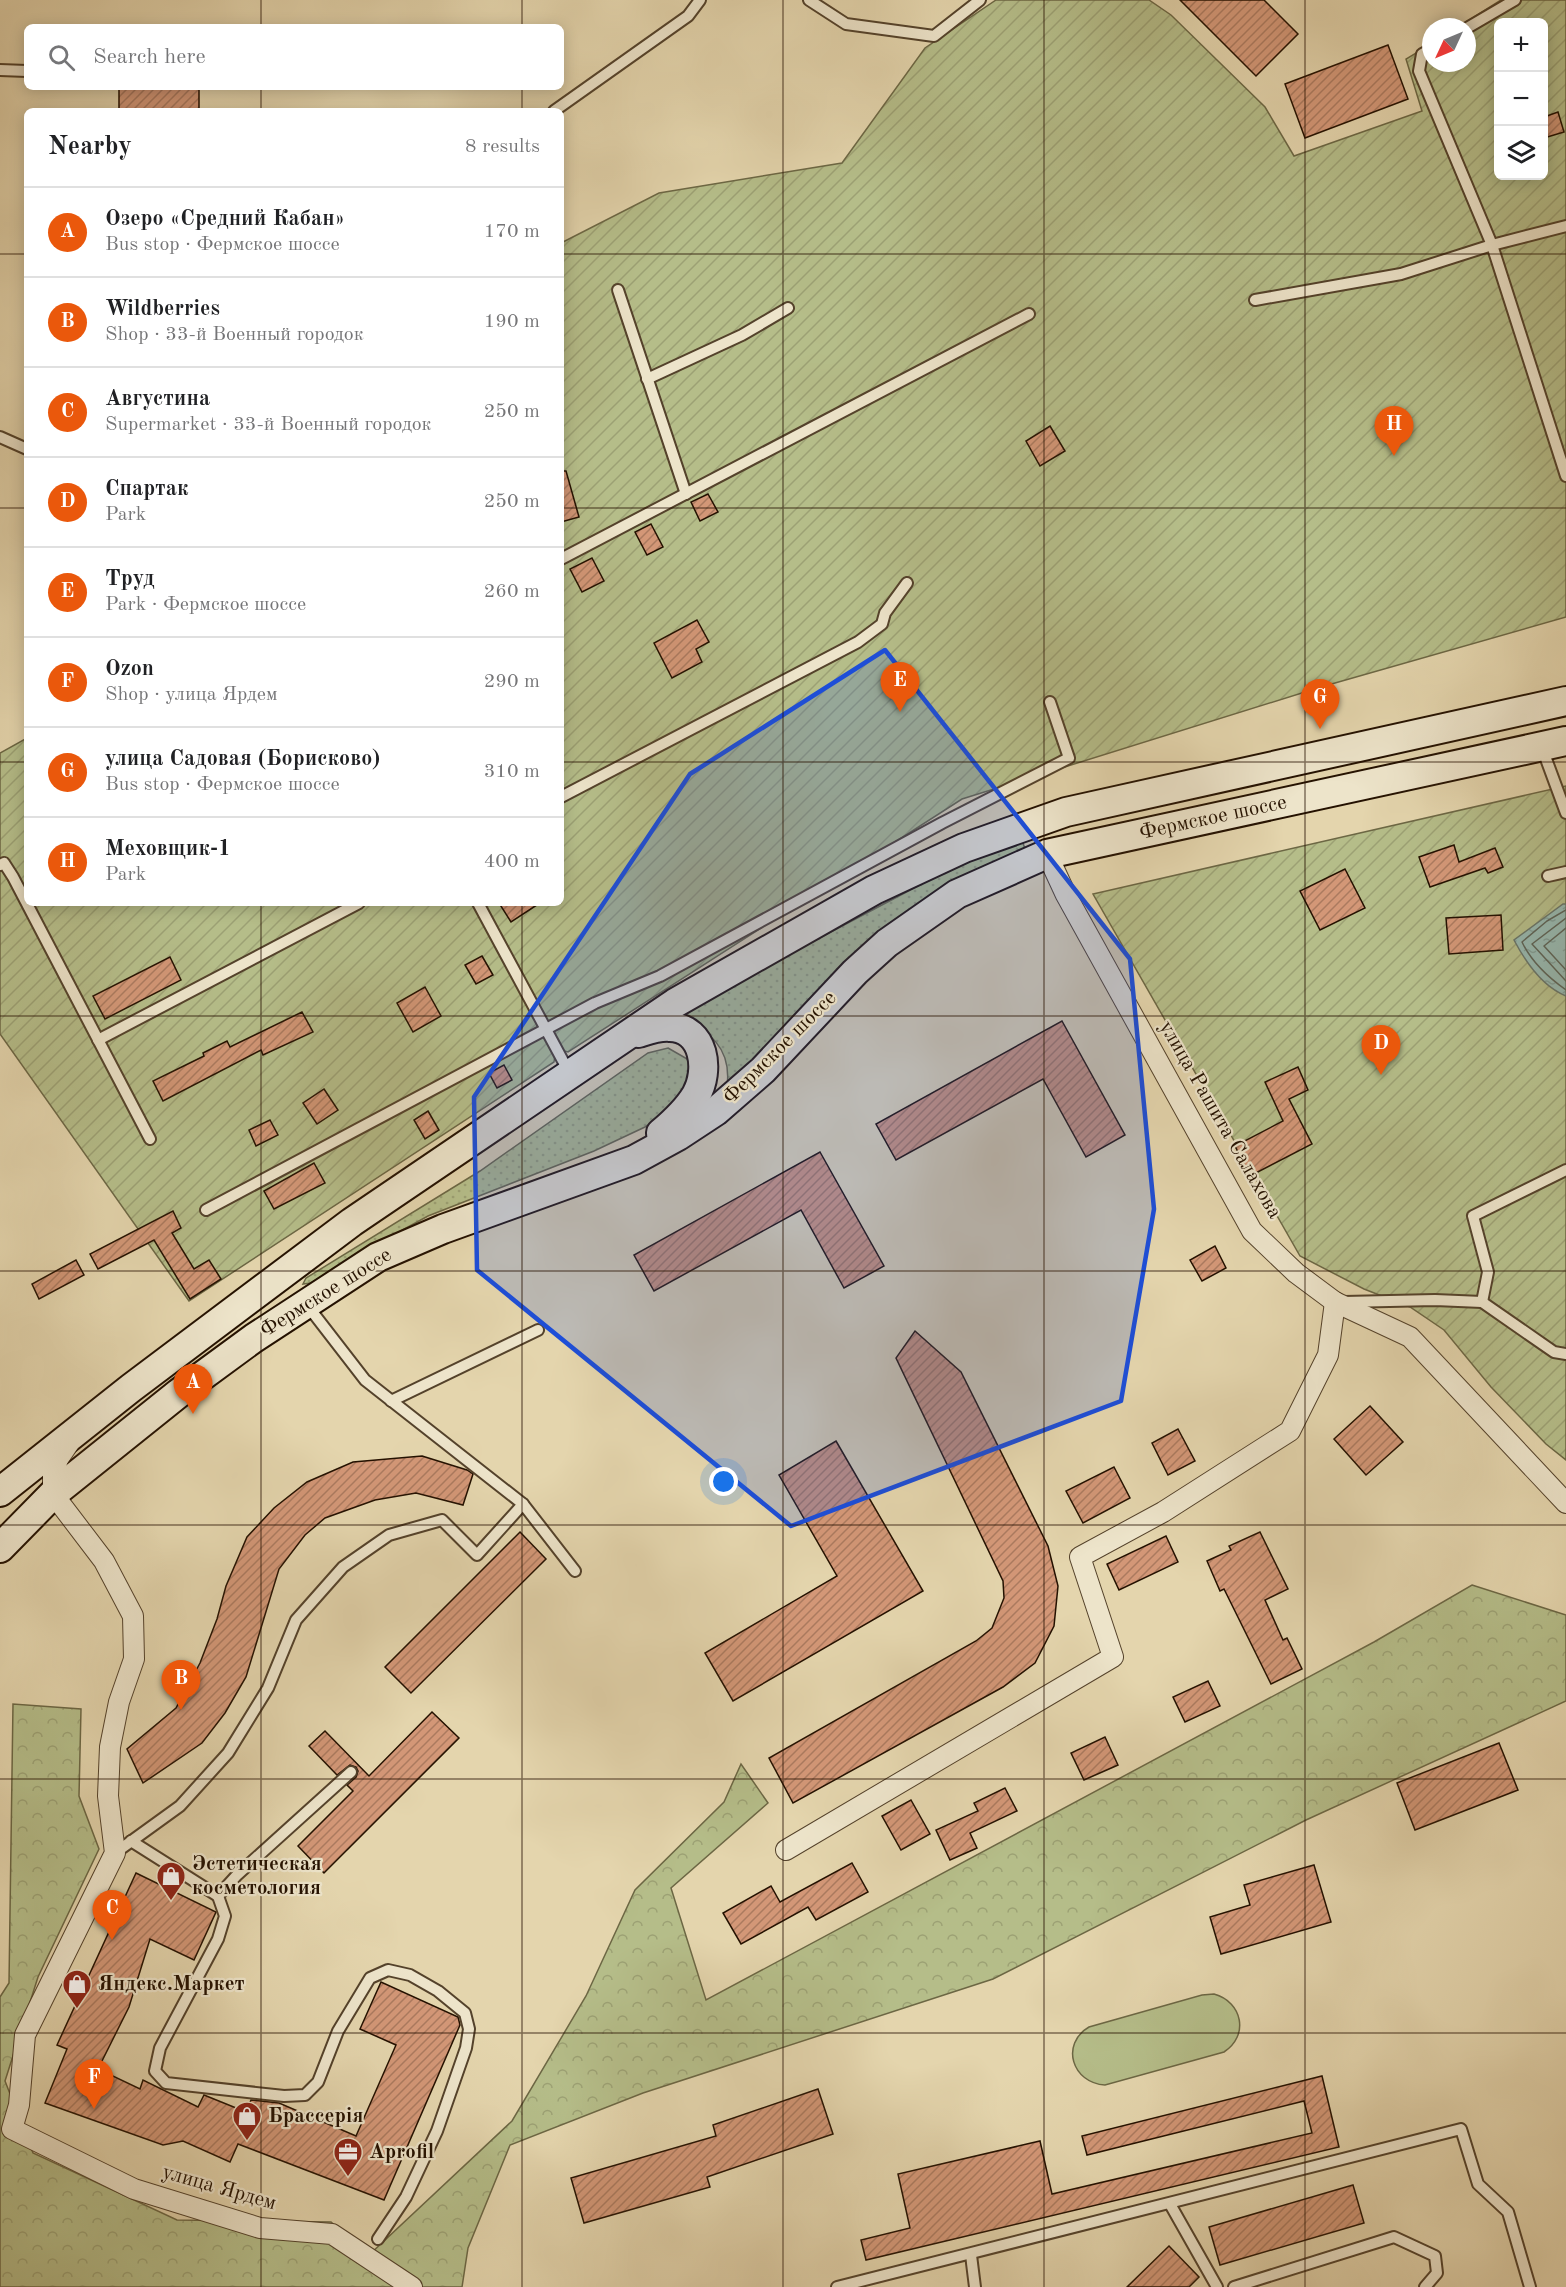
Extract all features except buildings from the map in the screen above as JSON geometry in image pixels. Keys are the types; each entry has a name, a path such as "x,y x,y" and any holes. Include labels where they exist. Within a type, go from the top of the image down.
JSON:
{"main road":[{"name":"Фермское шоссе","path":"0,1492 76,1431 352,1222 675,1003 874,890 964,848 1032,822 1314,756 1566,701"},
{"name":"Фермское шоссе","path":"0,1548 53,1494 179,1394 305,1303 378,1257 634,1160 678,1136 716,1111 763,1070 855,972 887,943 922,916 965,890 1047,854 1554,745"},
{"path":"1032,822 1047,854"},
{"path":"624,1037 655,1028 672,1027 686,1032 697,1042 704,1057 704,1074 697,1094 684,1111 634,1160"}],"street":[{"name":"улица Рашита Салахова","path":"1047,854 1066,895 1252,1231 1296,1273 1335,1302 1410,1337 1566,1503"},
{"path":"786,1850 1113,1657 1080,1557 1163,1512 1290,1431 1328,1354 1335,1302"},
{"path":"76,1431 58,1459 53,1475 53,1494 104,1561 133,1616 134,1659 119,1702 110,1747 108,1796 123,1847"},
{"name":"улица Ярдем","path":"123,1847 25,2036 19,2105 12,2129 134,2189 260,2228 332,2234 412,2287"}],"lane":[{"path":"558,108 688,16 700,0"},
{"path":"809,0 846,24 934,36 980,0"},
{"path":"1476,23 1515,0"},
{"path":"1422,54 1419,71 1492,245 1566,476"},
{"path":"0,70 24,71"},
{"path":"1255,300 1401,274 1492,245 1566,226"},
{"path":"618,290 686,494"},
{"path":"647,379 742,335 788,308"},
{"path":"564,557 1029,314"},
{"path":"0,437 24,448"},
{"path":"564,795 858,642 882,624 885,613 907,583"},
{"path":"206,1210 595,1003 660,976 942,823 1069,758 1050,702"},
{"path":"1554,745 1565,810"},
{"path":"0,865 4,863 24,898"},
{"path":"1548,876 1566,872"},
{"path":"28,906 150,1139"},
{"path":"98,1040 353,906"},
{"path":"480,906 570,1074"},
{"path":"1482,1302 1488,1272 1473,1216 1566,1170"},
{"path":"1335,1302 1435,1300 1482,1302 1554,1352 1566,1354"},
{"path":"305,1303 325,1332 365,1380 523,1504 575,1571"},
{"path":"392,1401 538,1330"},
{"path":"378,2239 406,2197 437,2131 466,2048 469,2030 465,2013 438,1990 410,1975 388,1970 370,1978 338,2031 318,2082 305,2095 284,2096 166,2082 155,2071 160,2048 218,1939 225,1916 218,1896 123,1847 180,1806 228,1753 268,1688 297,1620 343,1567 389,1535 442,1520 477,1555 523,1504"},
{"path":"218,1896 237,1875 351,1772"},
{"path":"837,2287 1461,2129 1478,2184 1508,2212 1530,2287"},
{"path":"1170,2204 1217,2287"},
{"path":"1234,2287 1394,2236 1435,2256 1437,2273 1425,2287"},
{"path":"970,2255 975,2287"}],"highlighted area":[{"path":"885,650 1130,959 1154,1209 1121,1401 791,1526 477,1270 474,1097 690,774"}],"green space":[{"path":"996,0 1149,0 1171,15 1265,107 1294,156 1422,111 1406,59 1422,49 1422,72 1476,72 1476,18 1472,18 1501,0 1566,0 1566,617 1321,687 962,799 568,1052 556,1049 554,1062 189,1301 0,1034 0,753 24,740 24,906 564,906 564,241 659,193 842,163 925,48"},
{"path":"1566,786 1566,1460 1546,1444 1491,1387 1444,1330 1410,1307 1364,1289 1300,1256 1093,894"},
{"path":"1016,843 1023,843 1025,849 785,1028 727,1087 726,1061 716,1042 699,1028 676,1018 772,963 969,859"},
{"path":"668,1048 689,1060 694,1076 676,1107 645,1127 594,1151 428,1216 311,1283 303,1284 306,1278 480,1171 648,1053"},
{"path":"1472,1585 1566,1615 1566,1701 1306,1820 993,1979 643,2093 510,2145 468,2248 462,2287 0,2287 0,1997 9,1983 13,1704 81,1709 79,1796 99,1849 38,1977 5,2081 33,2153 177,2220 331,2222 369,2255 512,2121 586,1996 635,1890 724,1802 741,1764 768,1803 671,1888 706,2000 1374,1642"},
{"path":"1214,1994 1231,2004 1239,2020 1237,2037 1224,2052 1105,2085 1094,2083 1078,2070 1074,2062 1075,2043 1080,2034 1089,2027 1202,1995"}],"water":[{"path":"1566,904 1566,996 1542,980 1514,940"}],"place":[{"name":"Меховщик-1","path":"1394,456"},
{"name":"Труд","path":"900,712"},
{"name":"улица Садовая (Борисково)","path":"1320,729"},
{"name":"Спартак","path":"1381,1075"},
{"name":"Озеро «Средний Кабан»","path":"193,1414"},
{"name":"Wildberries","path":"181,1710"},
{"name":"Эстетическая косметология","path":"171,1902"},
{"name":"Августина","path":"112,1940"},
{"name":"Яндекс.Маркет","path":"77,2010"},
{"name":"Ozon","path":"94,2109"},
{"name":"Брассерiя","path":"247,2142"},
{"name":"Aprofil","path":"348,2178"}]}
